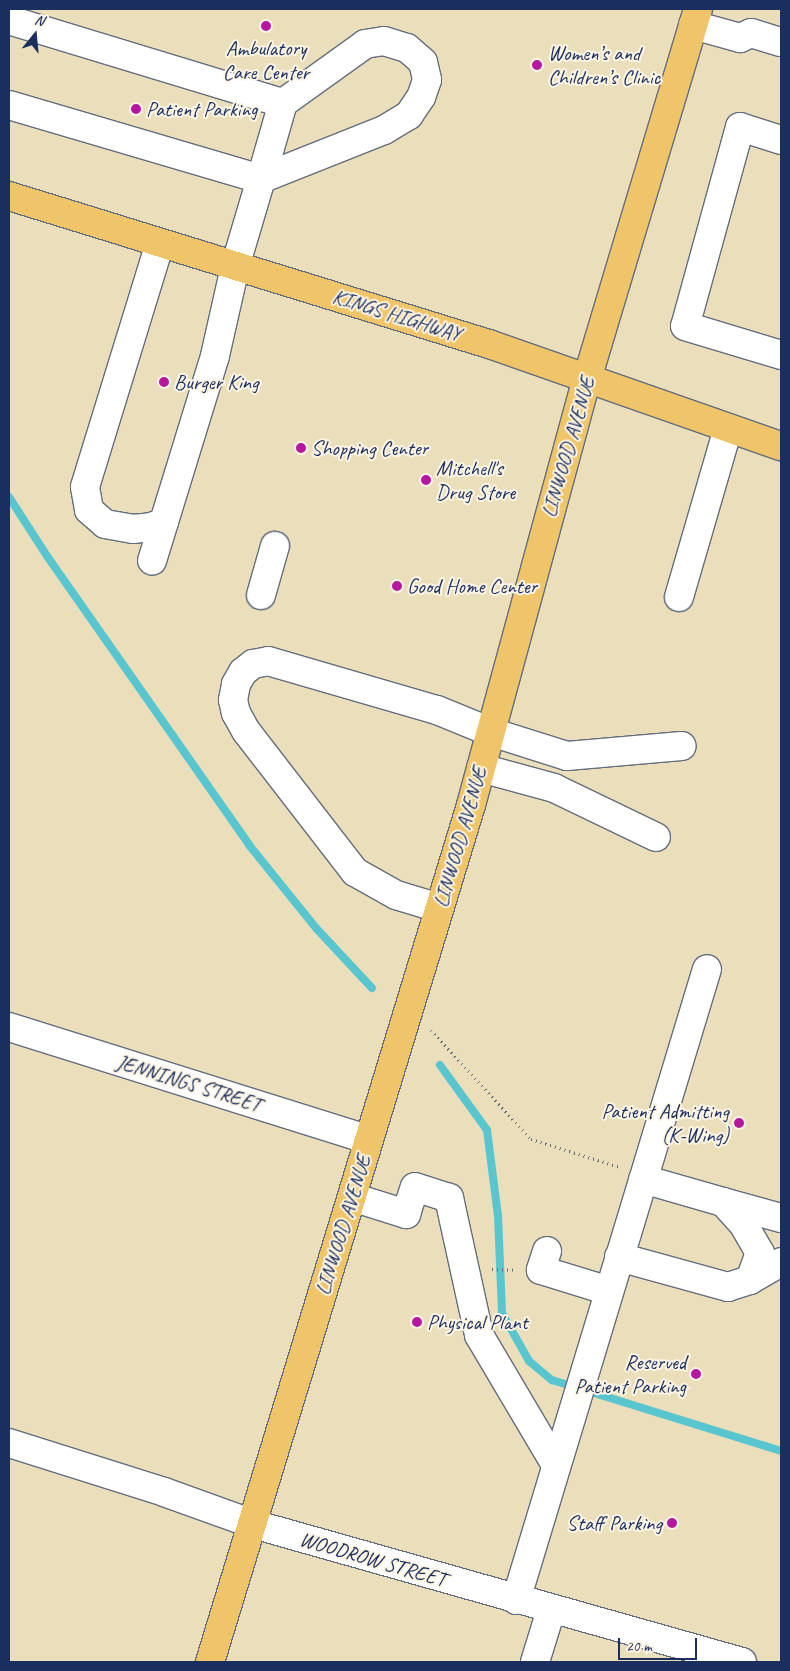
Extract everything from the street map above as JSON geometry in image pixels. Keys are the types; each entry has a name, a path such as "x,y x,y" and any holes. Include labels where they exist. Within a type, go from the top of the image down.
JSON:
{"main road":[{"name":"LINWOOD AVENUE","path":"210,1662 481,768 587,379 696,17"},
{"name":"KINGS HIGHWAY","path":"9,196 489,344 781,446"}],"street":[{"path":"696,17 740,38 746,50 781,61"},
{"path":"9,20 283,103"},
{"path":"740,38 751,33 781,42"},
{"path":"9,105 261,179 384,130 409,115 421,97 427,80 423,62 407,48 384,41 365,44 283,103 261,179 235,266 215,356 152,560"},
{"path":"781,140 740,127 685,326 781,355"},
{"path":"160,243 85,487 89,510 105,524 133,529 151,527 164,522"},
{"path":"679,596 728,428"},
{"path":"261,595 275,546"},
{"path":"439,908 396,895 355,872 246,731 236,713 234,700 236,684 242,672 253,664 268,661 437,710 491,732 567,756 682,746"},
{"path":"481,768 554,788 656,837"},
{"path":"516,1600 707,969"},
{"name":"JENNINGS STREET","path":"9,1027 369,1140"},
{"path":"644,1176 723,1202 781,1218"},
{"path":"352,1197 406,1214 414,1187 449,1198 479,1335 556,1465"},
{"path":"723,1202 744,1225 760,1253 750,1280"},
{"path":"547,1251 542,1270 609,1291"},
{"path":"619,1258 728,1287 750,1280 781,1262"},
{"name":"WOODROW STREET","path":"9,1443 164,1492 253,1524 551,1610 742,1662"},
{"path":"535,1662 551,1610"}],"path":[{"path":"409,1007 531,1139 644,1176"},
{"path":"488,1269 519,1270"}],"waterway":[{"path":"9,497 47,556 249,845 316,928 372,988"},
{"path":"440,1065 487,1130 498,1216 502,1313 529,1361 552,1380 781,1451"}],"place":[{"name":"Ambulatory Care Center","path":"266,26"},
{"name":"Women’s and Children’s Clinic","path":"537,65"},
{"name":"Patient Parking","path":"136,109"},
{"name":"Burger King","path":"164,382"},
{"name":"Shopping Center","path":"301,448"},
{"name":"Mitchell's Drug Store","path":"426,480"},
{"name":"Good Home Center","path":"397,586"},
{"name":"Patient Admitting (K-Wing)","path":"739,1123"},
{"name":"Physical Plant","path":"417,1322"},
{"name":"Reserved Patient Parking","path":"696,1374"},
{"name":"Staff Parking","path":"672,1523"}]}
